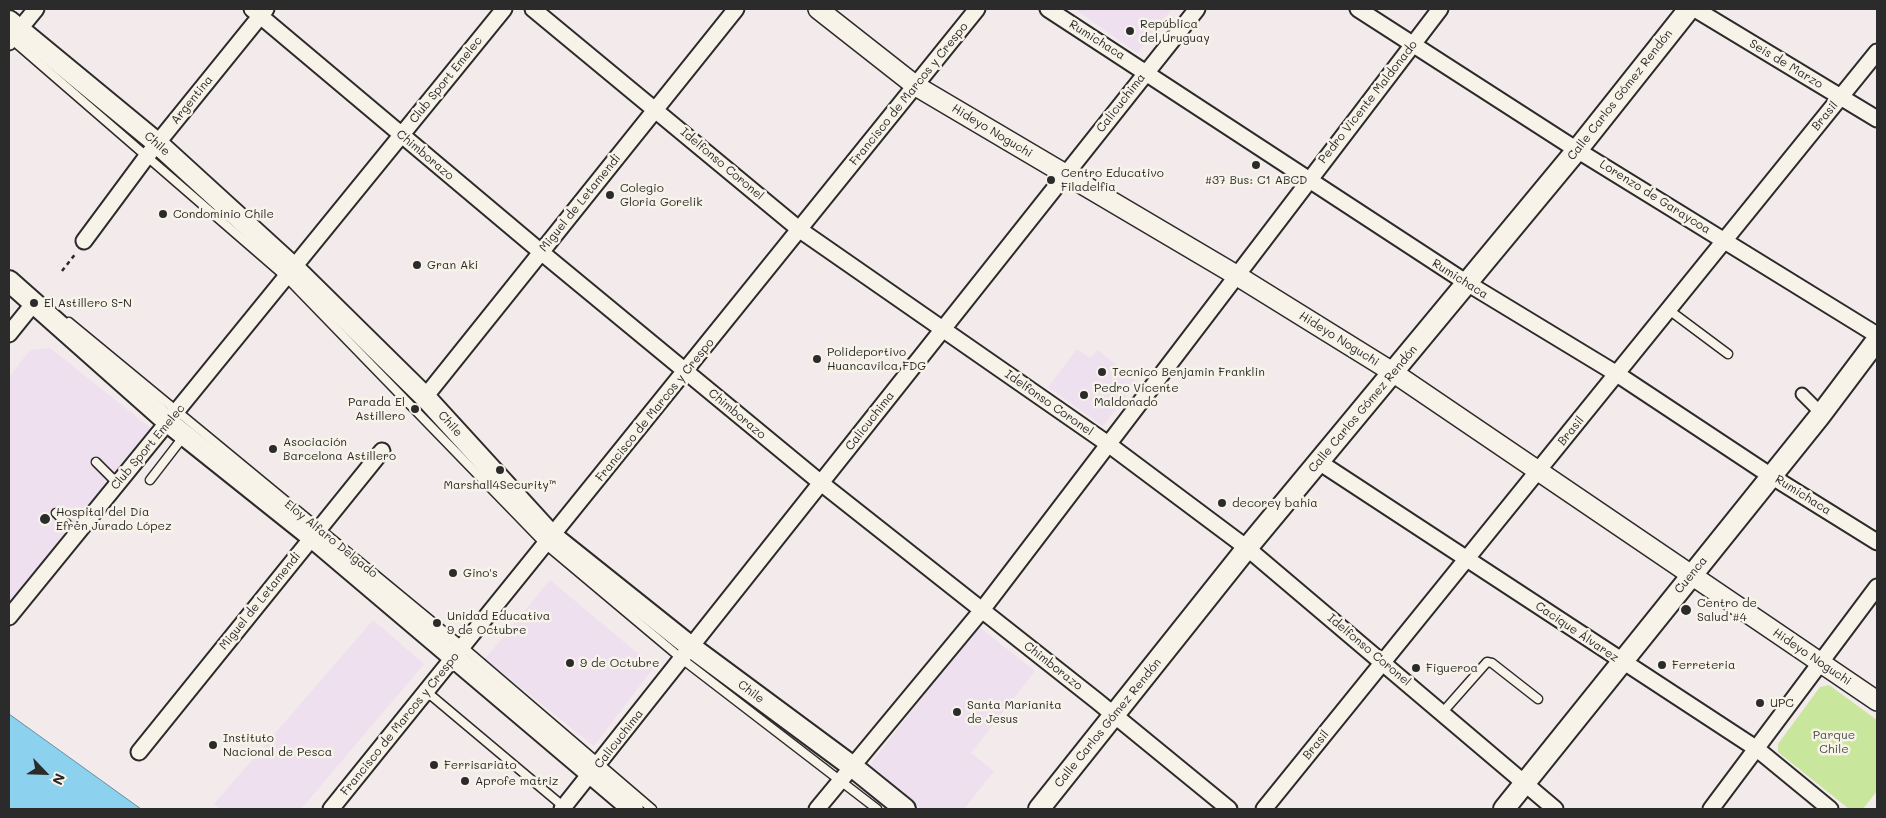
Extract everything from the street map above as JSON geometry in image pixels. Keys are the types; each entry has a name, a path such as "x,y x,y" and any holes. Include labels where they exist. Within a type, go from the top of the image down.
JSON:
{"main road":[{"name":"Calle Carlos Gómez Rendón","path":"1038,809 1247,548 1577,150 1688,9"},
{"name":"Chile","path":"11,34 152,149 290,273 416,407 549,540 687,653 847,774 904,809"},
{"name":"Eloy Alfaro Delgado","path":"9,281 40,302 173,417 185,435 316,533 459,652 595,769 633,809"},
{"name":"Cuenca","path":"1504,809 1822,414 1877,340"}],"street":[{"path":"11,34 36,9"},
{"name":"Club Sport Emelec","path":"9,617 504,9"},
{"name":"Idelfonso Coronel","path":"533,9 800,230 1108,444 1247,548 1555,809"},
{"name":"Miguel de Letamendi","path":"416,407 736,9"},
{"name":"Hideyo Noguchi","path":"818,9 916,86 1236,275 1394,373 1877,701"},
{"name":"Francisco de Marcos y Crespo","path":"331,809 977,9"},
{"name":"Rumichaca","path":"1048,9 1147,72 1466,284 1616,374 1771,476 1877,542"},
{"name":"Calicuchima","path":"563,808 1196,9"},
{"name":"Lorenzo de Garaycoa","path":"1358,9 1577,150 1877,335"},
{"name":"Pedro Vicente Maldonado","path":"817,809 982,610 1440,9"},
{"name":"Seis de Marzo","path":"1695,9 1877,119"},
{"name":"Chimborazo","path":"259,11 541,252 820,483 1114,715 1229,809"},
{"name":"Argentina","path":"84,242 152,149 259,11"},
{"name":"Brasil","path":"1264,809 1877,52"},
{"path":"9,334 40,302"},
{"path":"1802,394 1822,414"},
{"name":"Miguel de Letamendi","path":"139,752 382,451"},
{"name":"Cacique Álvarez","path":"1319,462 1757,749 1830,809"},
{"path":"1711,809 1877,587"}],"lane":[{"name":"Eloy Alfaro Delgado","path":"9,270 40,302"},
{"path":"1669,310 1728,354"},
{"name":"Eloy Alfaro Delgado","path":"60,314 173,417 316,533"},
{"path":"150,480 185,435"},
{"path":"96,462 117,483"},
{"path":"56,514 76,533"},
{"path":"1442,713 1486,662 1492,663 1538,699"},
{"path":"427,692 563,808"},
{"name":"Eloy Alfaro Delgado","path":"595,769 652,809"},
{"name":"Chile","path":"847,774 878,809"}],"path":[{"path":"62,270 84,242"}],"shaded area":[{"name":"República del Uruguay","path":"1075,9 1172,9 1137,53"},
{"name":"Hospital del Día Efrén Jurado López","path":"50,348 152,429 9,610 9,377 30,350"},
{"path":"1077,349 1090,358 1098,350 1137,382 1103,426 1048,387"},
{"name":"9 de Octubre","path":"550,580 654,667 594,746 485,659"},
{"path":"373,620 424,664 301,809 220,809 214,804"},
{"name":"Santa Marianita de Jesus","path":"978,626 1035,671 971,753 994,771 964,809 922,809 868,767"}],"green space":[{"name":"Parque Chile","path":"1829,685 1877,720 1877,791 1863,809 1849,809 1778,752 1778,744 1820,687"}],"water":[{"path":"9,714 141,809 9,809"}],"place":[{"name":"República del Uruguay","path":"1130,31"},
{"name":"#37 Bus: C1 ABCD","path":"1256,165"},
{"name":"Centro Educativo Filadelfia","path":"1051,180"},
{"name":"Colegio Gloria Gorelik","path":"610,195"},
{"name":"Condominio Chile","path":"163,214"},
{"name":"Gran Aki","path":"417,265"},
{"name":"El Astillero S-N","path":"34,303"},
{"name":"Polideportivo Huancavilca FDG","path":"817,359"},
{"name":"Tecnico Benjamin Franklin","path":"1102,372"},
{"name":"Pedro Vicente Maldonado","path":"1084,395"},
{"name":"Parada El Astillero","path":"415,409"},
{"name":"Asociación Barcelona Astillero","path":"273,449"},
{"name":"Marshall4Security™","path":"500,470"},
{"name":"decorey bahia","path":"1222,503"},
{"name":"Hospital del Día Efrén Jurado López","path":"45,519"},
{"name":"Gino's","path":"453,573"},
{"name":"Centro de Salud #4","path":"1686,610"},
{"name":"Unidad Educativa 9 de Octubre","path":"437,623"},
{"name":"9 de Octubre","path":"570,663"},
{"name":"Ferreteria","path":"1662,665"},
{"name":"Figueroa","path":"1416,668"},
{"name":"UPC","path":"1760,703"},
{"name":"Santa Marianita de Jesus","path":"957,712"},
{"name":"Instituto Nacional de Pesca","path":"213,745"},
{"name":"Ferrisariato","path":"434,765"},
{"name":"Aprofe matriz","path":"465,781"}]}
